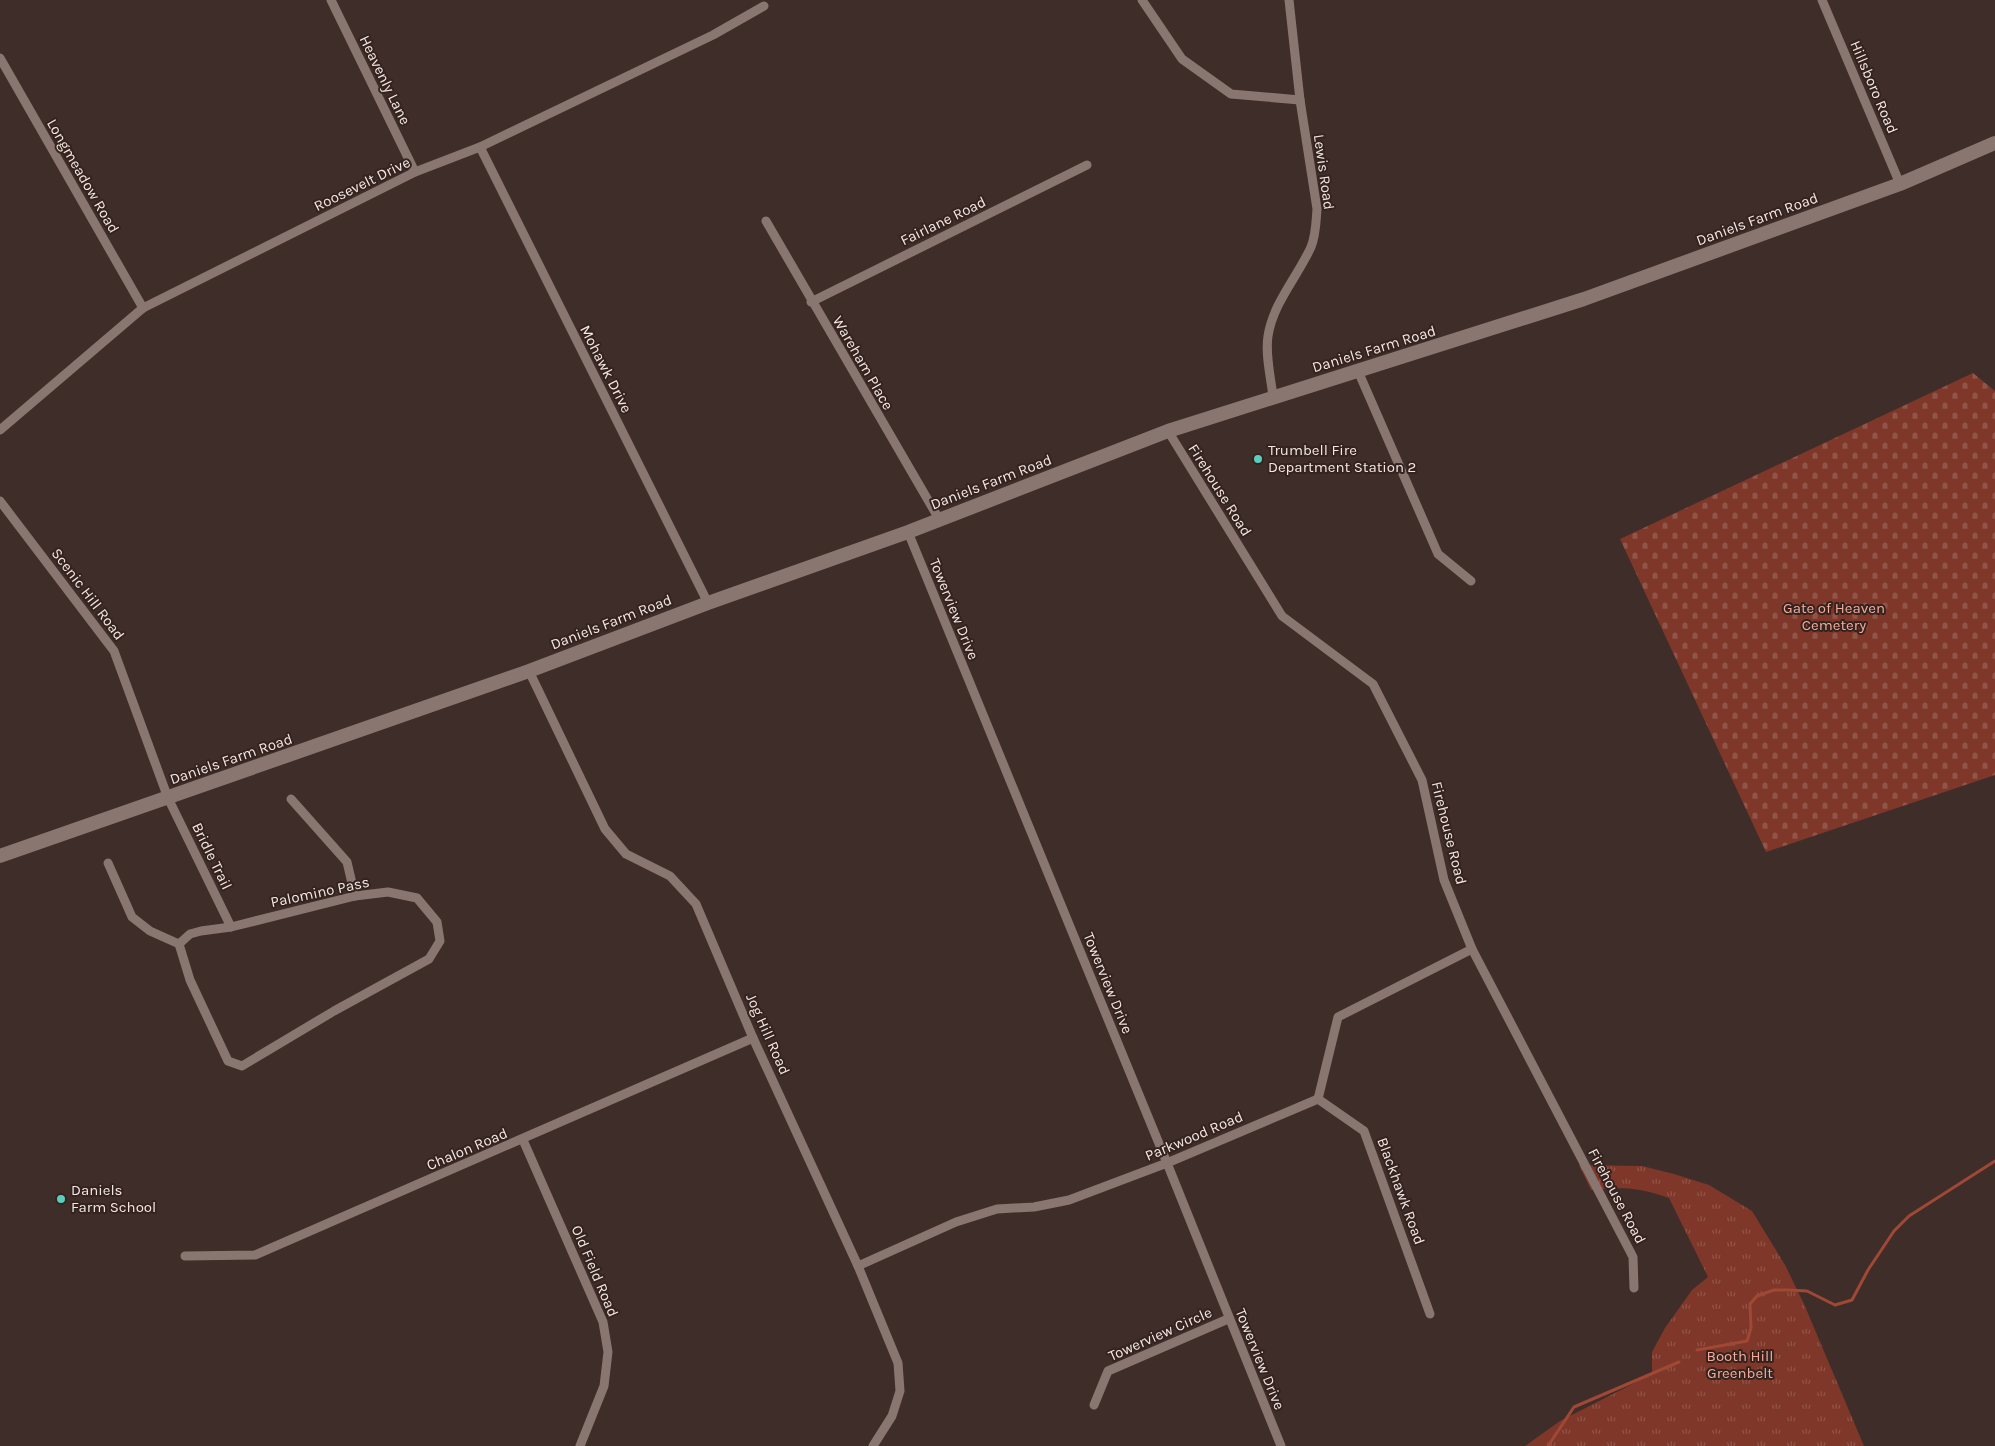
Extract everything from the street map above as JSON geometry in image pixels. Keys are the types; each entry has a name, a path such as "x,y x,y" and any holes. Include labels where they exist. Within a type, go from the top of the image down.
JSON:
{"main road":[{"name":"Daniels Farm Road","path":"0,856 529,671 708,603 908,532 1168,431 1584,299 1900,184 1995,143"}],"street":[{"name":"Heavenly Lane","path":"331,0 415,172"},
{"path":"1142,0 1182,59 1231,94 1300,100"},
{"name":"Lewis Road","path":"1273,397 1268,336 1274,315 1312,246 1316,227 1316,209 1300,100 1289,0"},
{"name":"Hillsboro Road","path":"1822,0 1900,184"},
{"name":"Roosevelt Drive","path":"0,430 143,308 415,172 480,148 713,35 764,6"},
{"name":"Longmeadow Road","path":"0,58 143,308"},
{"name":"Mohawk Drive","path":"480,148 708,603"},
{"name":"Fairlane Road","path":"812,302 1087,165"},
{"name":"Wareham Place","path":"766,221 939,519"},
{"path":"1358,371 1438,554 1471,582"},
{"name":"Firehouse Road","path":"1168,431 1282,616 1373,684 1422,780 1444,880 1472,949 1633,1257 1634,1288"},
{"name":"Scenic Hill Road","path":"0,500 114,651 168,798"},
{"name":"Towerview Drive","path":"908,532 1281,1446"},
{"name":"Jog Hill Road","path":"529,671 605,829 626,854 670,876 696,904 753,1038 858,1266 898,1363 900,1391 898,1399 892,1416 873,1446"},
{"name":"Bridle Trail","path":"168,798 231,926"},
{"path":"291,799 347,862 355,896"},
{"path":"108,863 132,917 150,931 179,944"},
{"name":"Palomino Pass","path":"388,892 417,898 437,922 440,941 429,959 334,1011 242,1066 228,1061 190,980 179,944 190,934 355,896 388,892"},
{"path":"1318,1099 1338,1017 1472,949"},
{"name":"Chalon Road","path":"185,1256 255,1255 523,1140 753,1038"},
{"name":"Parkwood Road","path":"858,1266 956,1222 997,1209 1034,1207 1069,1200 1167,1163 1318,1099"},
{"name":"Blackhawk Road","path":"1318,1099 1364,1131 1430,1314"},
{"name":"Old Field Road","path":"523,1140 603,1322 608,1352 604,1386 580,1446"},
{"name":"Towerview Circle","path":"1094,1405 1108,1371 1228,1318"}],"green space":[{"name":"Gate of Heaven Cemetery","path":"1973,373 1995,391 1995,775 1766,852 1620,539"},
{"name":"Booth Hill Greenbelt","path":"1579,1165 1642,1166 1674,1174 1709,1185 1752,1211 1785,1265 1804,1304 1864,1446 1525,1446 1560,1421 1652,1374 1652,1352 1665,1328 1692,1290 1708,1277 1669,1198 1630,1189 1591,1190"}],"waterway":[{"path":"1697,1350 1747,1341 1751,1328 1750,1304 1757,1296 1774,1290 1807,1291 1835,1305 1852,1300 1868,1270 1894,1231 1909,1216 1995,1161"},
{"path":"1548,1446 1574,1407 1679,1362"}],"place":[{"name":"Trumbell Fire Department Station 2","path":"1258,459"},
{"name":"Daniels Farm School","path":"61,1199"}]}
